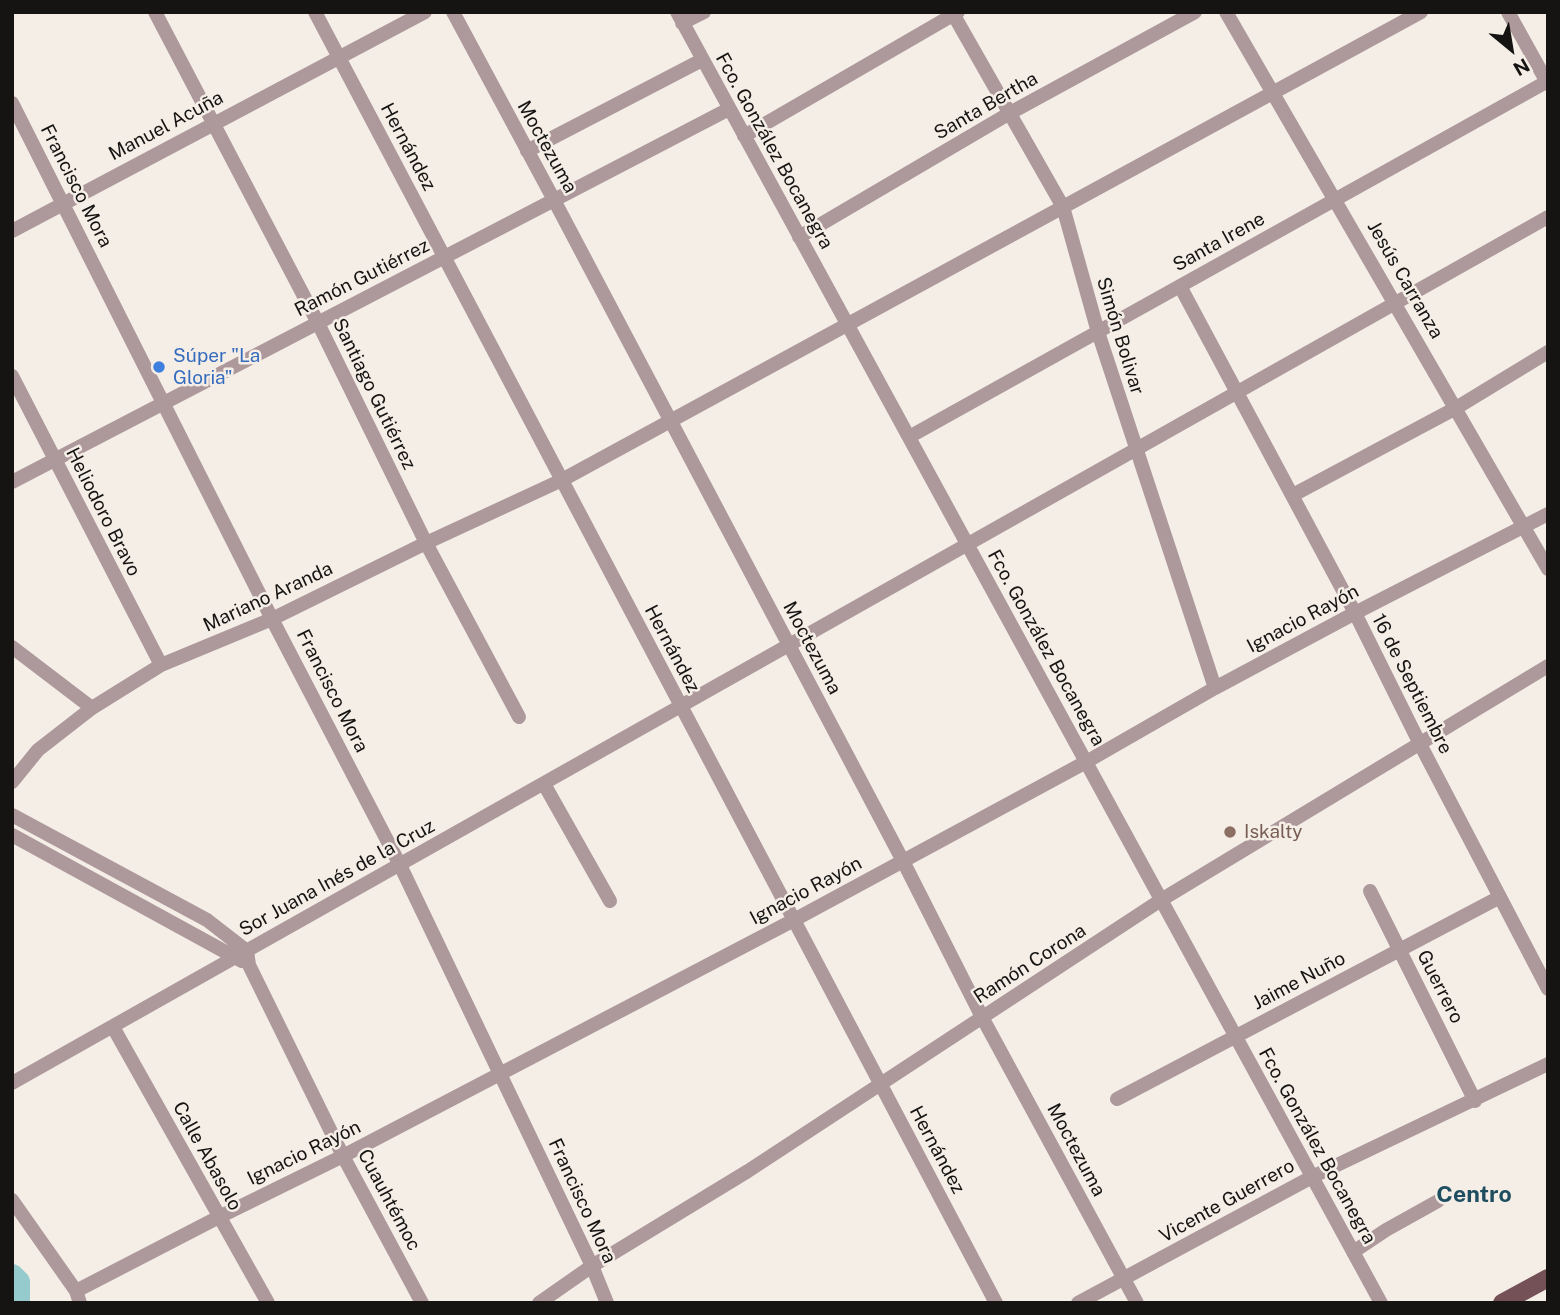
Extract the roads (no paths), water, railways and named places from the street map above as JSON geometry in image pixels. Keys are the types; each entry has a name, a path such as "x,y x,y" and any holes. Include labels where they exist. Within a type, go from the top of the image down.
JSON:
{"main road":[{"path":"1502,1303 1548,1278"}],"street":[{"name":"Santiago Gutiérrez","path":"155,12 318,323 426,543 519,717"},
{"name":"Hernández","path":"315,12 996,1303"},
{"name":"Manuel Acuña","path":"12,231 425,12"},
{"name":"Moctezuma","path":"453,12 903,861 982,1017 1137,1303"},
{"path":"679,18 704,12"},
{"name":"Santa Bertha","path":"799,237 1010,113 1195,12"},
{"name":"Jesús Carranza","path":"1226,12 1548,569"},
{"name":"Mariano Aranda","path":"12,782 38,750 92,708 161,665 272,619 562,480 1421,12"},
{"path":"1508,12 1547,82"},
{"path":"744,136 954,13"},
{"name":"Simón Bolivar","path":"954,13 1063,207 1135,450 1215,688"},
{"name":"Fco. González Bocanegra","path":"679,18 1381,1303"},
{"path":"527,151 702,60"},
{"name":"Santa Irene","path":"908,437 1547,82"},
{"name":"Francisco Mora","path":"12,103 272,619 400,864 501,1073 607,1303"},
{"name":"Ramón Gutiérrez","path":"12,482 729,109"},
{"name":"Sor Juana Inés de la Cruz","path":"16,1078 244,958 400,864 1548,217"},
{"name":"16 de Septiembre","path":"1180,286 1355,613 1548,989"},
{"path":"1293,495 1456,408 1548,352"},
{"name":"Heliodoro Bravo","path":"12,376 161,665"},
{"name":"Ignacio Rayón","path":"78,1297 219,1217 343,1156 794,920 1086,762 1215,688 1548,514"},
{"path":"12,647 92,708"},
{"name":"Ramón Corona","path":"539,1303 592,1266 748,1171 1161,901 1548,666"},
{"path":"544,784 610,901"},
{"name":"Cuauhtémoc","path":"12,815 206,920 244,958 343,1156 422,1303"},
{"path":"12,835 244,958"},
{"name":"Guerrero","path":"1370,891 1475,1101"},
{"name":"Jaime Nuño","path":"1117,1099 1500,897"},
{"name":"Calle Abasolo","path":"113,1027 268,1303"},
{"name":"Vicente Guerrero","path":"1078,1303 1312,1177 1548,1064"},
{"path":"12,1200 78,1297"},
{"path":"1353,1252 1438,1201"}],"waterway":[{"path":"12,1276 18,1282 18,1303"}],"place":[{"name":"Súper \"La Gloria\"","path":"159,367"},
{"name":"Iskalty","path":"1230,832"}],"district":[{"name":"Centro","path":"1474,1195"}]}
